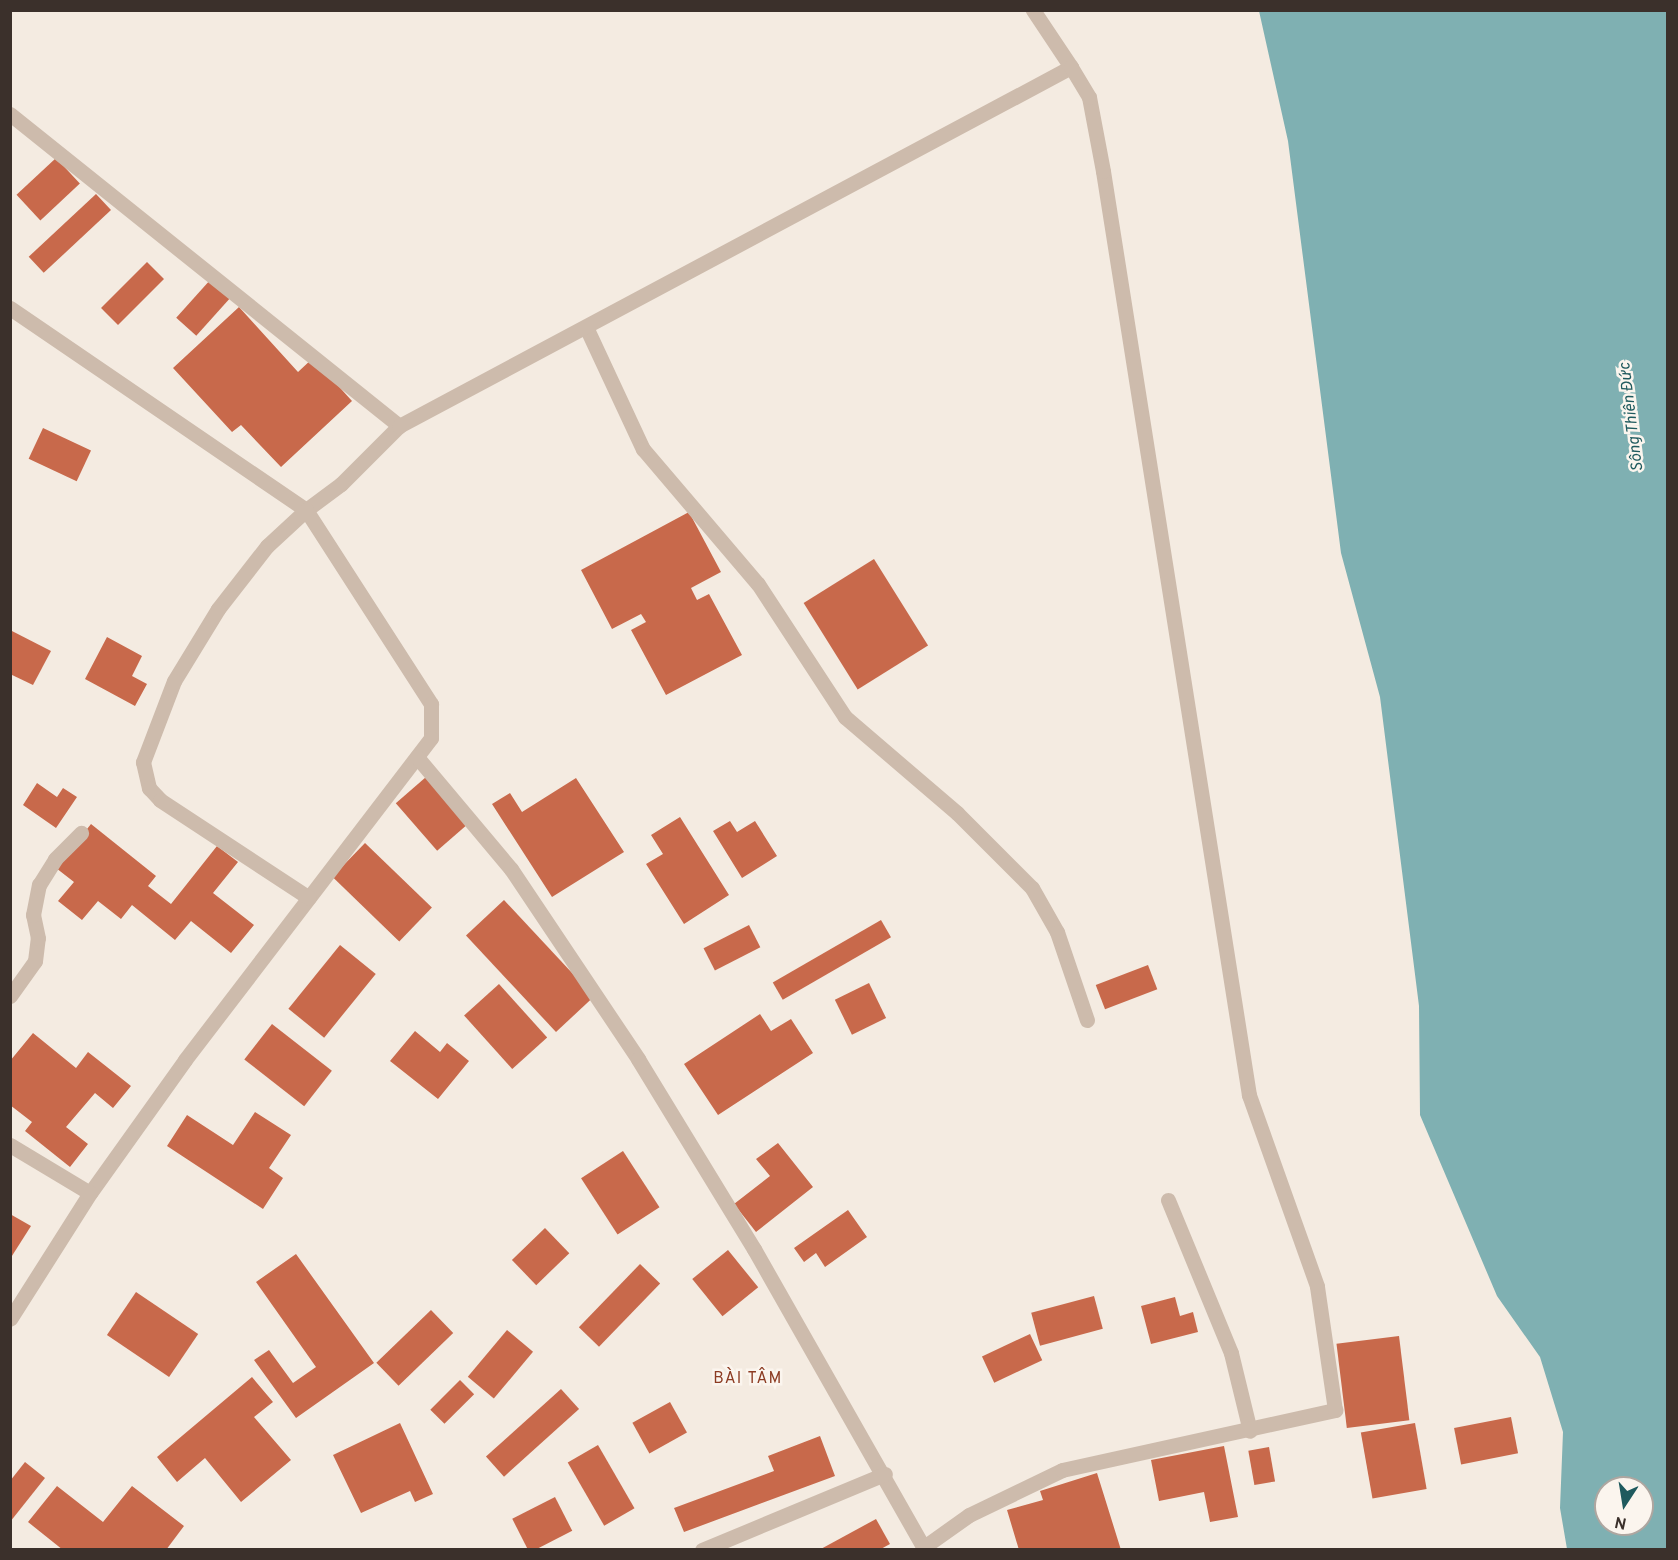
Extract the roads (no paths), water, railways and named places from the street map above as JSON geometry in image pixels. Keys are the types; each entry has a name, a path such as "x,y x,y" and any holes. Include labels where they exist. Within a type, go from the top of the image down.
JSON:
{"street":[{"path":"417,757 511,869 638,1059 885,1474 925,1548 969,1515 1062,1470 1250,1431 1335,1410 1317,1286 1249,1095 1103,171 1089,97 1033,10"},
{"path":"309,898 160,800 149,788 143,762 174,681 218,609 267,546 306,510 341,484 399,426 1071,67"},
{"path":"10,114 399,426"},
{"path":"10,308 306,510 431,704 431,738 90,1193 10,1319"},
{"path":"586,327 643,449 758,584 845,717 957,813 1032,888 1057,932 1088,1020"},
{"path":"10,996 35,961 38,938 33,915 39,885 55,859 81,833"},
{"path":"10,1146 90,1193"},
{"path":"1168,1200 1231,1353 1250,1431"},
{"path":"702,1550 885,1474"}],"water":[{"name":"Sông Thiên Đức","path":"1259,11 1667,11 1667,1549 1567,1549 1560,1508 1563,1432 1540,1357 1497,1296 1420,1115 1419,1006 1380,697 1341,553 1288,141"}],"district":[{"name":"BÀI TÂM","path":"748,1379"}]}
